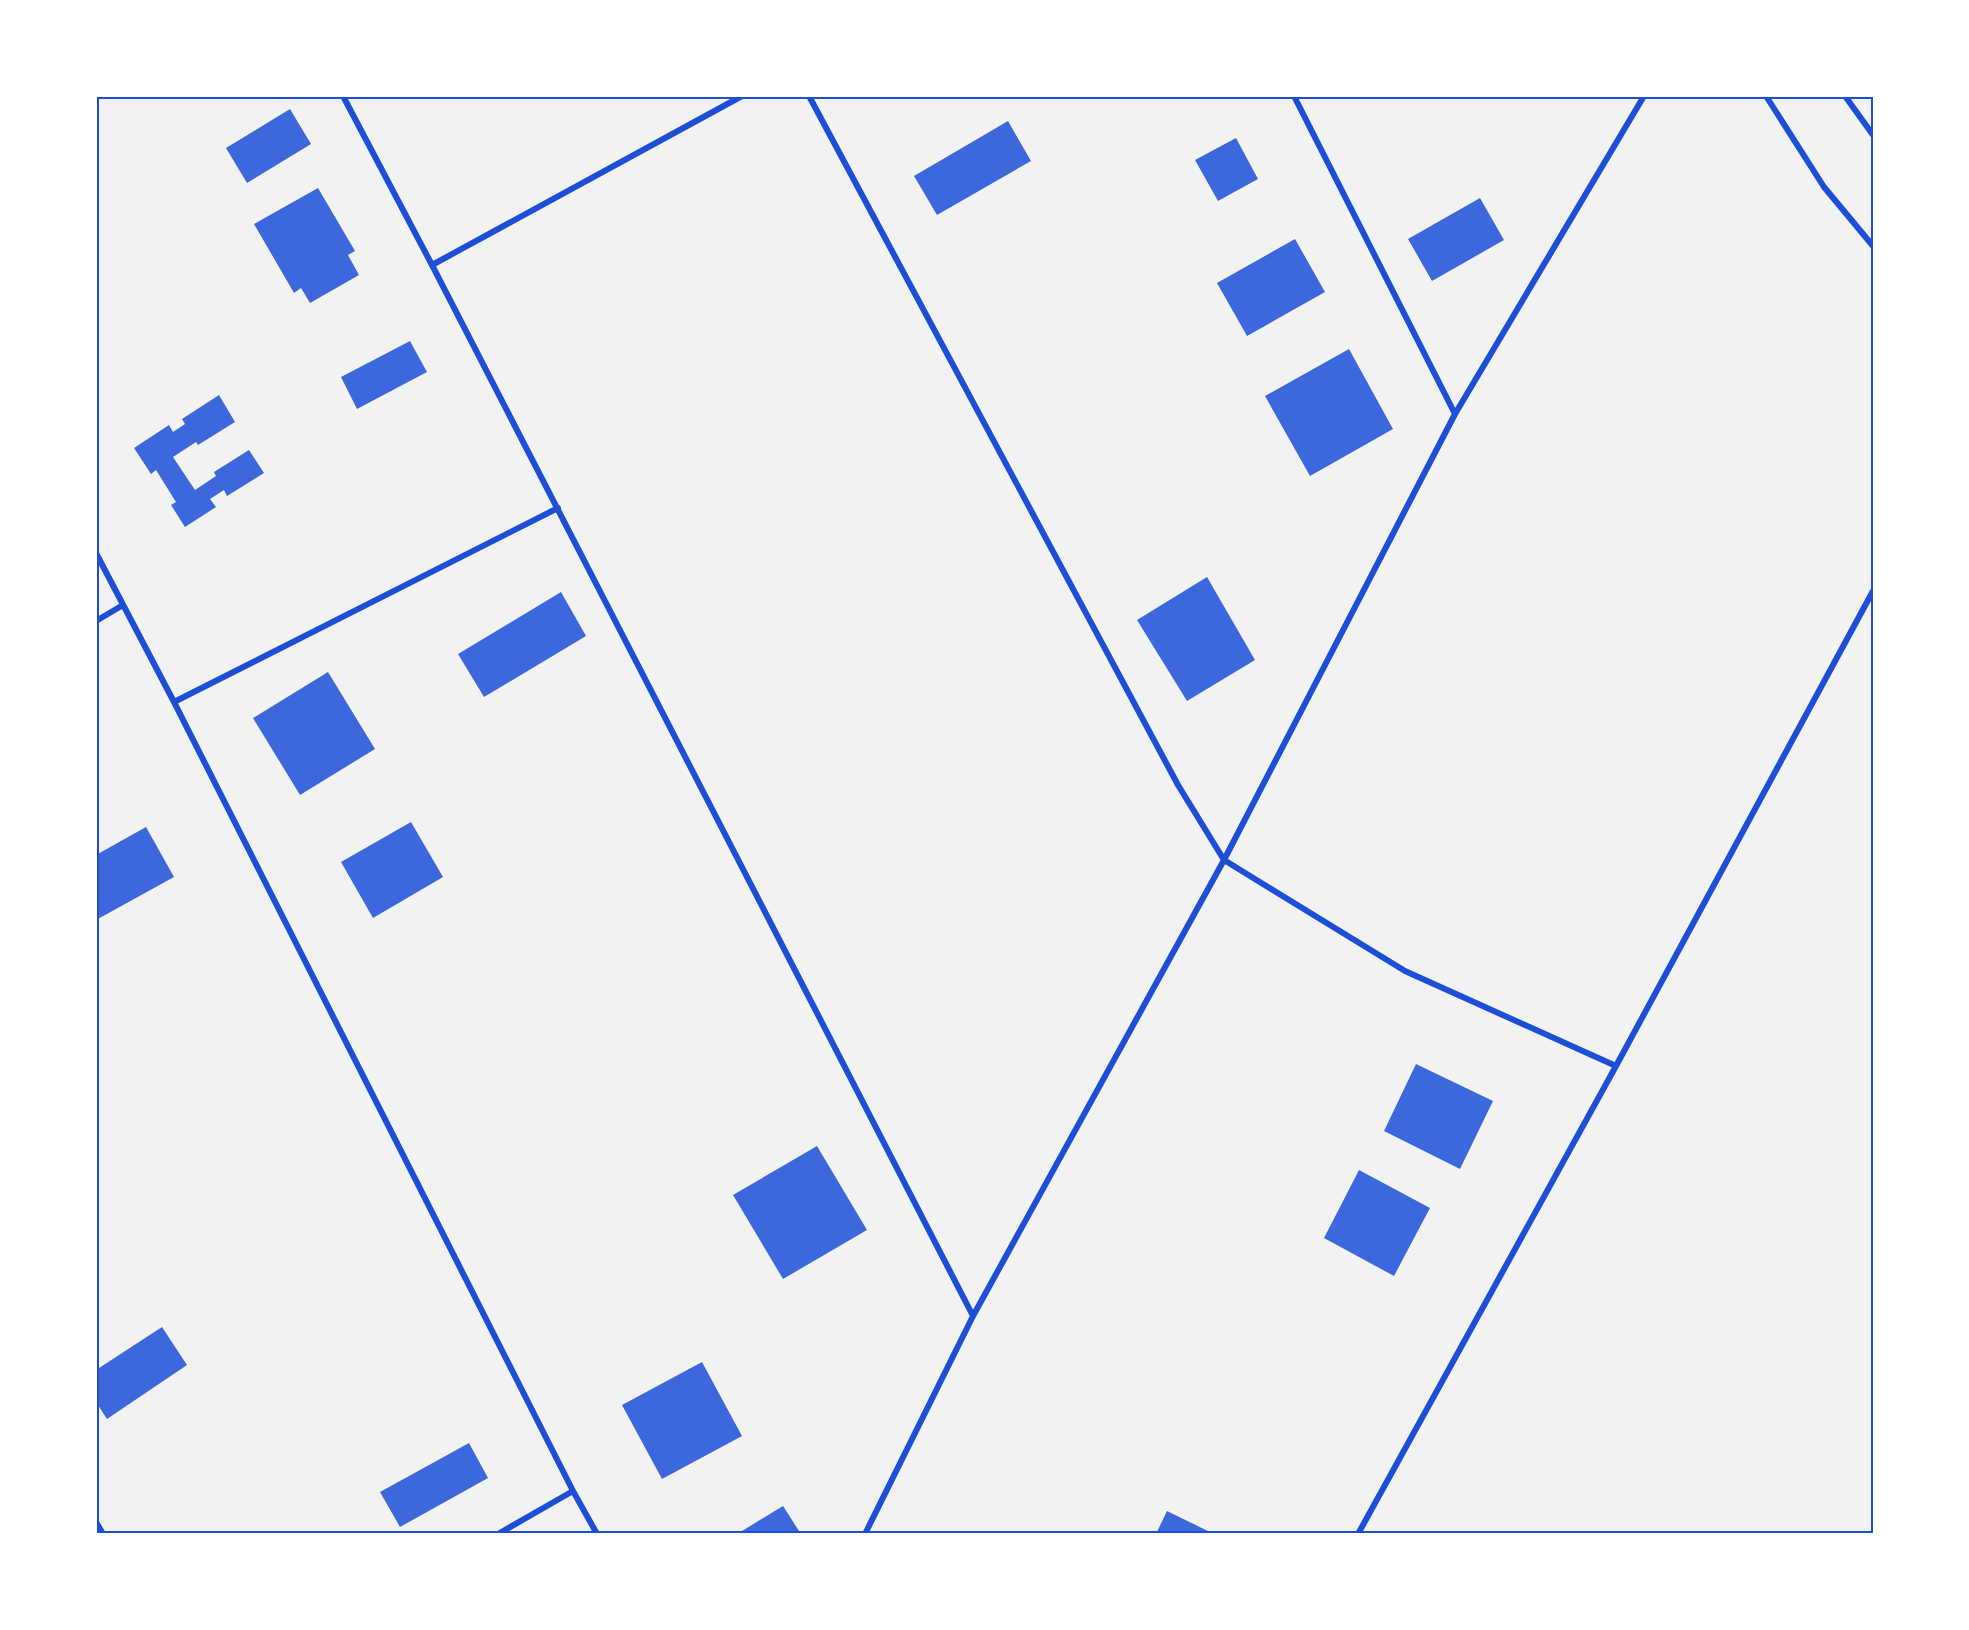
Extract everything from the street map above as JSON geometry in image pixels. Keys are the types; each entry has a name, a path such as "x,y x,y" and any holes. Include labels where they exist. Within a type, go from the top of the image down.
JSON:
{"street":[{"path":"343,96 558,507 974,1316"},
{"path":"432,265 742,96"},
{"path":"809,96 1172,775 1224,860 1406,971 1617,1066"},
{"path":"1294,96 1455,414"},
{"path":"865,1534 974,1316 1224,860 1455,414 1644,96"},
{"path":"1766,96 1824,187 1873,246"},
{"path":"1845,96 1873,135"},
{"path":"174,702 558,507"},
{"path":"96,553 174,702 573,1491 597,1534"},
{"path":"1358,1534 1617,1066 1873,591"},
{"path":"96,621 123,605"},
{"path":"498,1534 573,1491"},
{"path":"96,1522 103,1534"}],"building":[{"path":"290,109 311,144 247,183 226,148"},
{"path":"1008,121 1031,161 937,215 914,176"},
{"path":"1236,138 1258,179 1218,201 1195,160"},
{"path":"318,188 355,251 348,255 359,275 310,303 301,288 294,293 254,224"},
{"path":"1480,198 1504,240 1432,281 1408,239"},
{"path":"1295,239 1325,292 1247,336 1217,283"},
{"path":"410,341 427,372 357,409 341,377"},
{"path":"1349,349 1393,429 1310,476 1265,396"},
{"path":"219,395 235,422 198,445 196,442 173,457 195,490 216,476 214,472 249,450 264,473 227,496 224,490 210,499 216,507 185,527 171,505 176,502 156,470 151,474 134,448 169,425 173,432 185,424 182,419"},
{"path":"1207,577 1255,660 1187,701 1137,620"},
{"path":"561,592 586,636 484,697 458,654"},
{"path":"328,672 375,749 300,795 253,718"},
{"path":"411,822 443,877 373,918 341,862"},
{"path":"146,827 174,877 96,920 96,855"},
{"path":"1416,1064 1493,1101 1460,1169 1384,1131"},
{"path":"817,1146 867,1230 783,1279 733,1195"},
{"path":"1359,1170 1430,1208 1394,1276 1324,1238"},
{"path":"162,1327 187,1365 107,1419 96,1402 96,1370"},
{"path":"702,1362 742,1436 662,1479 622,1405"},
{"path":"469,1443 488,1478 400,1527 380,1492"},
{"path":"783,1506 801,1534 737,1534"},
{"path":"1167,1511 1214,1534 1156,1534"}]}
